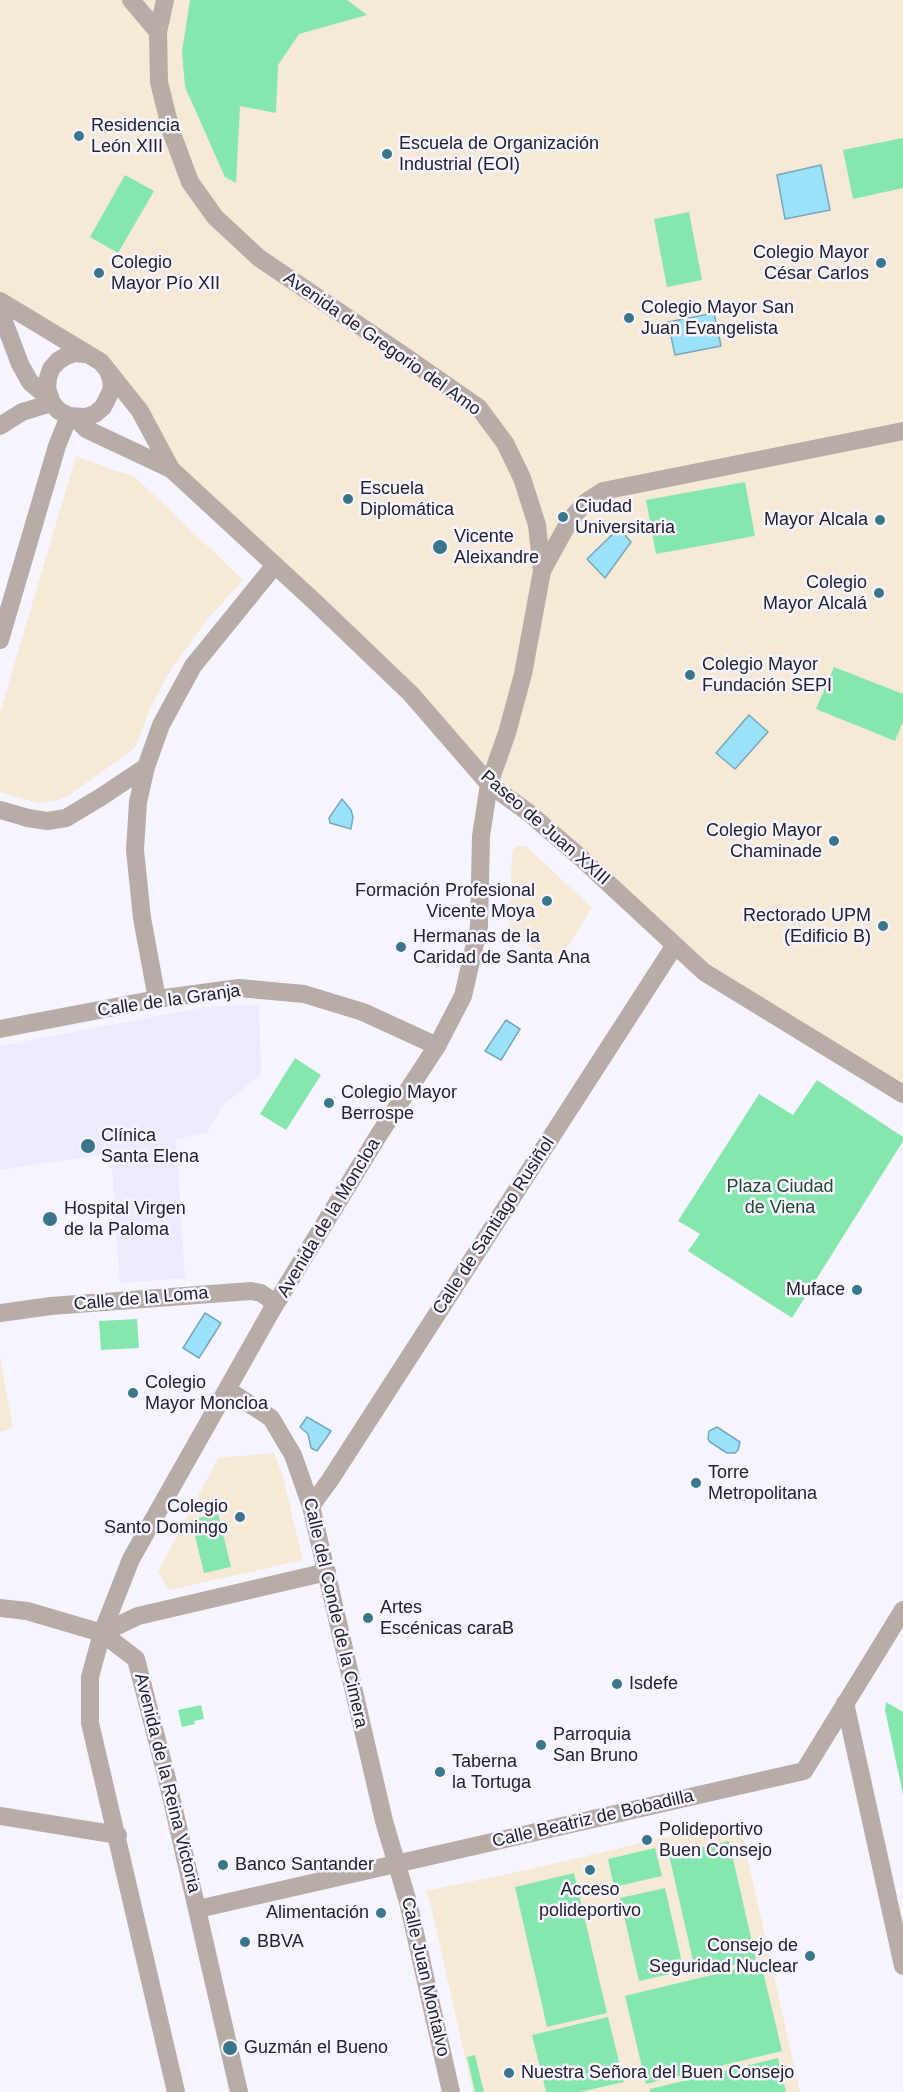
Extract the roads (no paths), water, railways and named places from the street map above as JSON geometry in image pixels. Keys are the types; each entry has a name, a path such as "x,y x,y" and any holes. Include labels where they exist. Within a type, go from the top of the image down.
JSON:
{"street":[{"path":"131,0 158,32"},
{"name":"Avenida de Gregorio del Amo","path":"165,0 158,32 159,82 171,131 190,182 214,217 259,258 479,408 505,443 522,478 537,525 542,571 523,674 509,726 489,784"},
{"path":"0,301 85,354"},
{"path":"0,310 20,364 30,382 60,411 72,417 86,429 171,469"},
{"path":"51,400 48,378 51,369 58,361 75,353 94,356 140,411 171,469"},
{"path":"72,417 95,414 103,407 111,389 111,379 107,369"},
{"path":"0,426 22,412 51,400"},
{"path":"0,640 57,446 72,417"},
{"path":"542,571 570,520 586,502 603,491 903,431"},
{"name":"Paseo de Juan XXIII","path":"171,469 411,694 489,784 529,813 581,858 704,972 903,1094"},
{"path":"157,999 142,918 135,850 138,802 146,767 161,724 193,666 274,565"},
{"path":"0,810 47,821 66,818 146,767"},
{"name":"Avenida de la Moncloa","path":"102,1633 131,1559 273,1308 380,1133 437,1046 463,996 479,926 481,836 489,784"},
{"name":"Calle de Santiago Rusiñol","path":"311,1506 675,945"},
{"name":"Calle de la Granja","path":"0,1029 157,999 239,988 304,994 363,1012 437,1046"},
{"name":"Calle de la Loma","path":"0,1313 51,1306 251,1291 261,1293 271,1300 273,1308"},
{"name":"Calle del Conde de la Cimera","path":"228,1390 271,1418 293,1455 311,1506 384,1821 398,1863"},
{"path":"0,1608 27,1611 102,1633 138,1616 327,1572"},
{"name":"Calle Beatriz de Bobadilla","path":"198,1909 804,1771 903,1610"},
{"path":"102,1633 90,1677 90,1723 118,1835 176,2092"},
{"name":"Avenida de la Reina Victoria","path":"102,1633 136,1659 198,1909 239,2092"},
{"path":"845,1702 903,1966"},
{"path":"0,1816 118,1835"},
{"name":"Calle Juan Montalvo","path":"398,1863 451,2092"}],"water":[{"path":"821,165 830,210 785,219 777,175"},
{"path":"714,313 721,346 675,355 668,322"},
{"path":"619,528 631,542 605,578 587,559"},
{"path":"749,715 768,732 735,769 716,753"},
{"path":"342,799 351,810 353,817 351,829 330,823 329,818"},
{"path":"506,1020 520,1029 501,1060 485,1051"},
{"path":"205,1313 221,1323 199,1358 183,1348"},
{"path":"307,1417 331,1431 317,1451 311,1448 308,1434 300,1427"},
{"path":"717,1427 740,1442 735,1453 727,1453 710,1442 709,1431"}],"place":[{"name":"Residencia León XIII","path":"79,136"},
{"name":"Escuela de Organización Industrial (EOI)","path":"387,154"},
{"name":"Colegio Mayor César Carlos","path":"881,263"},
{"name":"Colegio Mayor Pío XII","path":"99,273"},
{"name":"Colegio Mayor San Juan Evangelista","path":"629,318"},
{"name":"Escuela Diplomática","path":"348,499"},
{"name":"Ciudad Universitaria","path":"563,517"},
{"name":"Mayor Alcala","path":"880,520"},
{"name":"Vicente Aleixandre","path":"440,547"},
{"name":"Colegio Mayor Alcalá","path":"879,593"},
{"name":"Colegio Mayor Fundación SEPI","path":"690,675"},
{"name":"Colegio Mayor Chaminade","path":"834,841"},
{"name":"Formación Profesional Vicente Moya","path":"547,901"},
{"name":"Rectorado UPM (Edificio B)","path":"883,926"},
{"name":"Hermanas de la Caridad de Santa Ana","path":"401,947"},
{"name":"Colegio Mayor Berrospe","path":"329,1103"},
{"name":"Clínica Santa Elena","path":"88,1146"},
{"name":"Hospital Virgen de la Paloma","path":"50,1219"},
{"name":"Muface","path":"857,1290"},
{"name":"Colegio Mayor Moncloa","path":"133,1393"},
{"name":"Torre Metropolitana","path":"696,1483"},
{"name":"Colegio Santo Domingo","path":"240,1517"},
{"name":"Artes Escénicas caraB","path":"368,1618"},
{"name":"Isdefe","path":"617,1684"},
{"name":"Parroquia San Bruno","path":"541,1745"},
{"name":"Taberna la Tortuga","path":"440,1772"},
{"name":"Polideportivo Buen Consejo","path":"647,1840"},
{"name":"Banco Santander","path":"223,1865"},
{"name":"Acceso polideportivo","path":"590,1870"},
{"name":"Alimentación","path":"381,1913"},
{"name":"BBVA","path":"245,1942"},
{"name":"Consejo de Seguridad Nuclear","path":"810,1956"},
{"name":"Guzmán el Bueno","path":"230,2048"},
{"name":"Nuestra Señora del Buen Consejo","path":"509,2073"}],"park label":[{"name":"Plaza Ciudad de Viena","path":"780,1197"}]}
